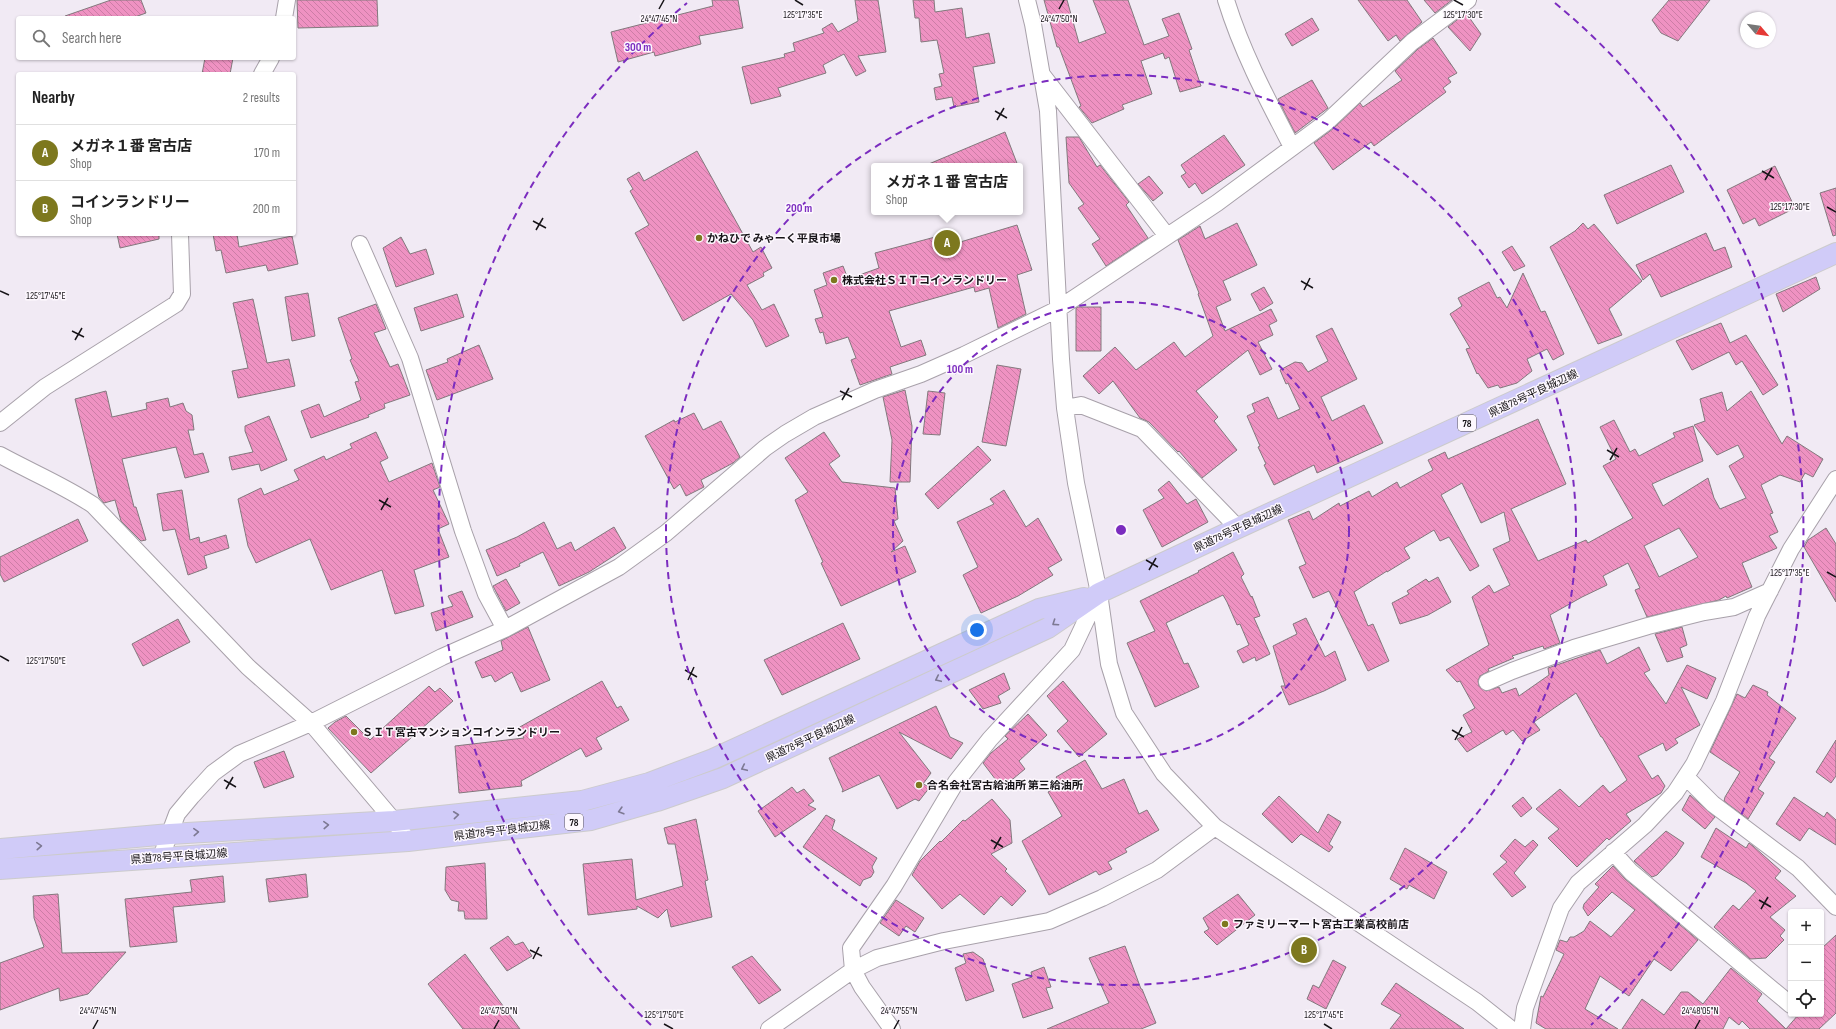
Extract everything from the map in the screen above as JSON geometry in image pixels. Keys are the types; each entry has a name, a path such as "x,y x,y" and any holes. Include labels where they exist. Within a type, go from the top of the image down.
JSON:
{"main road":[{"name":"県道78号平良城辺線","path":"0,869 408,841 591,820 657,801 723,778 1048,628 1099,594 1238,528 1836,253"},
{"name":"県道78号平良城辺線","path":"0,849 170,834 394,821 582,802 649,783 713,759 1040,609 1099,594"}],"street":[{"path":"284,16 287,0"},
{"path":"1027,0 1048,111 1058,309 1065,408 1076,483 1099,594 1109,664 1124,713 1164,774 1215,827 1477,1002 1511,1029"},
{"path":"1226,0 1234,26 1259,85 1292,146"},
{"path":"161,857 178,814 213,773 239,754 311,723 442,657 505,629 619,567 666,533 765,448 814,417 875,390 921,374 964,355 1058,309 1217,203 1292,146 1328,121 1412,42 1468,0"},
{"path":"263,72 270,60"},
{"path":"1041,74 1167,236"},
{"path":"0,423 45,387 176,304 182,294 180,236"},
{"path":"360,244 410,358 463,531 486,594 505,629"},
{"path":"1065,408 1081,406 1142,429 1238,528"},
{"path":"0,455 35,474 66,487 93,505 248,667 311,723 394,821 408,841"},
{"path":"1522,1029 1525,1008 1561,908 1578,883 1645,825 1675,793 1686,777 1711,730 1757,616 1791,549 1836,480"},
{"path":"1487,682 1512,670 1574,648 1648,626 1704,612 1734,607 1770,591"},
{"path":"892,1029 862,987 853,970 851,948 894,886 956,782 990,739 1072,650 1099,594"},
{"path":"1686,777 1713,804 1798,868 1836,907"},
{"path":"768,1029 853,970 877,958 944,941 1049,921 1102,898 1157,870 1215,827"},
{"path":"1613,852 1631,872 1788,1003"}],"building":[{"path":"111,0 141,0 146,13 138,16 65,16"},
{"path":"297,0 377,0 378,26 298,28"},
{"path":"712,0 738,0 743,28 699,36 701,44 655,56 654,52 618,62 611,32 713,6"},
{"path":"855,0 878,0 886,52 858,56 866,71 856,76 844,54 823,65 826,73 778,88 781,96 751,104 742,67 785,57 784,54 795,51 793,43 824,33 822,29 832,23 838,32 858,21"},
{"path":"913,0 934,0 935,12 962,8 966,38 989,33 995,63 973,67 979,102 954,107 952,97 936,100 934,88 942,86 939,74 944,73 937,40 921,42 919,18 915,18"},
{"path":"1044,0 1067,0 1079,43 1106,33 1093,0 1128,0 1144,45 1169,36 1162,19 1179,13 1192,49 1189,50 1201,86 1180,92 1169,57 1165,59 1163,53 1141,61 1152,94 1122,105 1124,109 1092,123 1079,107 1081,106 1059,47 1057,47"},
{"path":"1358,0 1407,0 1422,22 1400,41 1396,35 1388,41"},
{"path":"1424,0 1452,0 1435,13"},
{"path":"1669,0 1710,0 1678,41 1661,33 1652,20"},
{"path":"1466,13 1481,34 1470,51 1448,27"},
{"path":"1312,18 1319,30 1292,46 1285,34"},
{"path":"1433,38 1457,73 1448,78 1451,82 1443,88 1446,92 1374,146 1371,142 1333,170 1314,143 1334,128 1360,103 1363,107 1402,80 1395,71 1418,49"},
{"path":"205,60 233,60 230,72 202,72"},
{"path":"1312,80 1328,108 1295,133 1278,99"},
{"path":"1005,132 1017,163 931,163"},
{"path":"1224,135 1245,165 1202,194 1195,183 1189,188 1181,176 1186,173 1181,165"},
{"path":"1066,137 1079,137 1097,167 1100,165 1129,202 1126,205 1148,238 1106,266 1092,244 1100,239 1078,208 1084,204 1069,183"},
{"path":"697,151 753,252 761,247 772,268 763,273 764,276 747,285 762,310 774,304 789,336 766,347 753,320 731,294 683,321 635,233 649,225 630,191 633,189 627,179 639,172 644,181"},
{"path":"1671,165 1684,192 1617,224 1604,195"},
{"path":"1775,166 1795,208 1759,226 1755,218 1743,224 1727,190"},
{"path":"1149,176 1163,193 1153,201 1138,184"},
{"path":"1836,188 1836,235 1833,236 1820,193"},
{"path":"1237,223 1257,265 1223,281 1231,300 1216,307 1225,331 1271,309 1277,321 1269,325 1273,335 1258,342 1272,369 1260,375 1248,350 1196,391 1218,417 1214,421 1237,450 1202,478 1179,451 1178,452 1149,422 1140,418 1113,381 1099,394 1083,376 1115,347 1136,370 1174,342 1185,357 1213,336 1198,294 1199,293 1178,240 1200,226 1205,239"},
{"path":"1583,223 1588,229 1594,224 1642,281 1609,309 1622,335 1598,344 1550,247 1575,231"},
{"path":"1017,225 1032,270 1017,275 1026,314 998,328 989,288 975,292 974,287 889,311 901,347 921,340 926,355 890,367 892,374 860,385 851,360 856,358 848,337 826,344 823,332 820,333 815,319 823,317 814,290 827,285 823,273 843,266 848,279 879,268 875,253 954,232 957,243"},
{"path":"1706,233 1714,251 1725,247 1732,267 1661,297 1650,274 1643,280 1636,265"},
{"path":"117,236 159,236 159,239 120,248"},
{"path":"213,236 237,236 239,247 292,236 298,264 268,271 266,265 226,273 221,250 216,251"},
{"path":"401,237 410,254 426,249 434,274 396,287 383,248"},
{"path":"1512,246 1525,266 1514,271 1502,252"},
{"path":"1523,273 1541,312 1545,311 1564,354 1553,360 1547,349 1527,359 1532,371 1517,383 1500,388 1498,385 1488,388 1478,373 1477,374 1466,349 1470,348 1450,314 1462,306 1458,298 1489,282 1497,298 1500,297 1507,308"},
{"path":"1816,277 1820,289 1783,312 1776,294"},
{"path":"1264,287 1273,303 1260,311 1251,294"},
{"path":"308,293 315,336 292,341 285,297"},
{"path":"457,294 464,317 421,331 414,308"},
{"path":"253,299 267,363 289,359 295,386 238,398 232,371 248,368 233,303"},
{"path":"376,304 386,329 374,333 390,367 398,364 410,395 384,404 385,408 368,415 369,417 311,438 301,411 319,404 324,417 361,400 355,382 359,381 350,360 352,359 338,318"},
{"path":"1101,307 1101,351 1076,351 1076,308"},
{"path":"1721,323 1730,343 1746,335 1778,385 1763,395 1742,361 1736,365 1729,352 1692,370 1676,341"},
{"path":"1332,328 1357,379 1321,397 1332,421 1364,405 1383,443 1317,473 1314,465 1274,485 1264,465 1266,464 1258,447 1260,446 1247,416 1255,412 1252,404 1268,397 1278,419 1300,409 1280,370 1295,362 1302,363 1308,372 1328,361 1316,336"},
{"path":"479,345 493,379 437,400 426,370 448,362 447,359"},
{"path":"997,365 1021,369 1006,446 982,442"},
{"path":"905,390 912,426 910,482 890,482 892,440 883,397"},
{"path":"106,391 112,417 147,409 146,403 168,398 170,407 183,403 186,411 192,415 194,430 188,430 194,455 203,453 209,472 185,478 176,447 122,459 134,507 136,507 146,540 141,541 121,521 115,500 104,503 99,497 75,399"},
{"path":"928,391 945,393 940,435 923,434"},
{"path":"1751,391 1782,444 1787,436 1823,459 1813,477 1805,473 1800,482 1780,475 1761,485 1773,513 1770,514 1778,532 1769,536 1777,548 1742,563 1752,587 1727,598 1726,596 1719,600 1647,617 1635,590 1640,588 1628,563 1603,576 1607,585 1550,615 1560,643 1544,649 1543,646 1512,656 1514,658 1488,669 1489,671 1480,676 1478,681 1479,686 1486,691 1499,687 1502,693 1516,688 1519,696 1549,675 1548,668 1600,650 1607,664 1639,647 1650,670 1644,673 1666,704 1687,665 1716,678 1707,699 1681,687 1700,725 1675,739 1678,743 1666,751 1663,743 1638,756 1652,779 1658,775 1665,786 1661,793 1626,814 1631,821 1609,840 1607,838 1577,867 1548,838 1559,829 1536,809 1560,789 1579,807 1603,785 1610,793 1627,780 1576,693 1534,722 1540,730 1522,741 1513,730 1506,735 1503,730 1467,752 1457,739 1472,732 1463,715 1475,708 1460,681 1457,682 1446,670 1489,645 1472,597 1489,585 1494,593 1510,585 1493,549 1510,541 1504,512 1481,523 1462,483 1441,495 1479,566 1470,571 1449,537 1440,541 1434,530 1404,548 1410,558 1354,592 1368,626 1373,624 1389,661 1368,671 1329,591 1313,598 1299,567 1306,564 1288,520 1309,511 1313,520 1339,503 1340,506 1369,491 1372,497 1397,482 1400,488 1433,470 1428,460 1445,452 1448,459 1538,419 1566,484 1511,509 1538,561 1586,540 1588,543 1633,518 1603,466 1616,459 1600,427 1614,420 1630,452 1635,449 1639,456 1675,437 1673,433 1693,426 1703,461 1652,484 1663,506 1708,478 1714,498 1720,509 1746,498 1729,466 1744,457 1738,445 1717,455 1694,425 1705,421 1700,399 1722,392 1727,411","holes":["1679,528 1698,557 1659,577 1644,546"]},
{"path":"694,413 703,430 721,421 740,457 733,463 701,480 704,487 686,496 680,484 674,489 645,436 674,420 675,422"},
{"path":"269,416 287,460 261,471 259,464 232,470 229,457 253,452 245,431 245,426"},
{"path":"376,432 388,458 380,462 389,482 432,463 440,487 433,490 449,524 438,529 449,557 414,570 424,606 395,614 382,570 331,590 310,539 256,563 248,546 238,499 261,488 264,495 299,480 294,470 324,456 326,460 352,448 350,444"},
{"path":"824,432 840,456 829,464 842,482 895,488 898,519 894,521 903,541 891,552 905,546 916,572 841,606 821,563 823,562 795,500 808,492 785,458"},
{"path":"978,446 991,460 938,509 925,494"},
{"path":"1169,481 1187,504 1196,499 1208,522 1162,547 1143,510 1164,498 1158,490"},
{"path":"182,490 190,540 199,537 200,543 226,535 229,548 204,556 207,568 188,575 175,529 163,531 157,494"},
{"path":"1004,490 1026,527 1038,518 1062,560 1048,568 1053,575 1018,596 981,613 963,575 978,567 957,522 994,504 990,499"},
{"path":"78,519 88,541 4,582 0,574 0,557"},
{"path":"544,522 557,549 571,542 575,551 614,527 626,548 589,572 559,586 543,552 519,564 520,566 497,576 486,550 517,537"},
{"path":"1826,528 1836,544 1836,602 1804,547 1808,540"},
{"path":"1233,552 1244,574 1241,577 1251,597 1252,596 1260,616 1254,618 1270,654 1256,661 1255,657 1243,663 1237,651 1249,645 1240,624 1237,625 1223,595 1166,623 1184,664 1188,663 1199,687 1155,707 1127,643 1155,631 1140,601 1199,572 1198,571"},
{"path":"1438,577 1451,602 1428,615 1400,624 1392,603 1409,594 1407,591 1426,579 1429,582"},
{"path":"506,579 520,603 506,611 493,586"},
{"path":"462,591 473,617 436,631 431,613 453,606 448,596"},
{"path":"1306,618 1325,657 1335,651 1346,680 1324,691 1289,705 1281,686 1285,686 1273,646 1297,634 1293,624"},
{"path":"178,619 190,642 143,666 132,644"},
{"path":"843,623 860,659 782,695 764,660"},
{"path":"528,627 550,680 521,692 512,672 495,682 491,675 482,678 475,662 503,650 501,641"},
{"path":"1682,627 1687,645 1680,648 1683,657 1667,662 1655,634"},
{"path":"1004,673 1010,689 998,696 1001,703 983,709 969,690"},
{"path":"602,681 617,708 621,706 629,720 596,738 602,749 586,757 581,748 521,781 522,786 459,793 455,746 524,738 518,728"},
{"path":"1063,681 1107,734 1079,757 1057,731 1068,721 1047,696"},
{"path":"1753,685 1768,692 1767,695 1796,718 1769,758 1775,762 1758,789 1764,793 1748,819 1724,801 1740,772 1710,752 1737,694 1745,698"},
{"path":"429,686 435,692 440,688 453,701 371,773 328,728 346,716 370,740"},
{"path":"936,706 950,737 963,743 951,759 899,732 931,773 923,784 930,787 919,801 915,799 897,809 879,775 842,792 843,790 829,758"},
{"path":"1028,714 1047,735 1019,761 1025,769 1002,788 983,763 991,753 1008,739 1005,736"},
{"path":"1836,740 1836,776 1831,783 1816,772"},
{"path":"284,751 294,777 264,788 254,762"},
{"path":"1085,760 1102,789 1124,779 1139,814 1147,810 1159,830 1125,849 1127,852 1108,862 1112,869 1099,875 1096,871 1049,895 1022,841 1062,816 1048,792 1061,785 1056,777"},
{"path":"792,787 797,793 804,789 814,801 808,805 816,809 775,837 758,811"},
{"path":"1690,795 1715,817 1705,829 1682,810"},
{"path":"1279,796 1318,833 1328,814 1341,822 1329,844 1333,847 1329,852 1301,834 1292,843 1262,814"},
{"path":"1523,797 1532,808 1521,817 1512,806"},
{"path":"1794,797 1824,817 1827,812 1836,820 1836,845 1809,828 1800,841 1776,824"},
{"path":"992,799 1010,820 1012,843 991,854 1007,869 1005,871 1026,891 1012,906 1001,896 984,915 960,894 942,909 912,875 920,861 940,841 941,842 963,820 965,821"},
{"path":"826,815 835,820 832,829 877,858 872,867 874,872 871,877 863,880 860,886 803,847"},
{"path":"696,819 708,880 705,881 712,917 671,927 667,909 658,918 637,906 637,909 588,915 583,864 632,859 636,900 683,886 675,844 668,844 664,828"},
{"path":"1716,828 1746,848 1749,843 1753,846 1781,871 1775,878 1796,896 1770,917 1785,930 1780,936 1784,940 1766,958 1750,959 1714,927 1733,905 1739,910 1756,891 1746,883 1701,857"},
{"path":"1666,831 1684,843 1676,855 1657,875 1652,877 1634,861"},
{"path":"1515,839 1525,847 1533,840 1538,845 1514,873 1526,887 1512,897 1493,874 1507,862 1500,856"},
{"path":"1405,848 1447,872 1434,899 1409,885 1407,889 1390,879"},
{"path":"485,863 487,919 465,919 464,911 458,911 459,902 451,900 445,890 446,867"},
{"path":"1613,866 1625,879 1698,940 1671,971 1654,959 1629,996 1600,976 1585,1009 1618,1029 1546,1029 1536,1023 1541,996 1543,997 1564,954 1556,950 1560,940 1567,942 1570,937 1574,937 1584,931 1590,921 1611,937 1635,910 1612,892 1588,916 1583,908 1584,904 1599,887 1595,884"},
{"path":"306,874 308,897 269,902 266,879"},
{"path":"223,876 225,902 173,907 177,942 130,947 125,899 192,892 190,880"},
{"path":"58,894 62,953 126,952 88,994 60,1001 59,988 0,1010 0,963 44,947 34,918 33,896"},
{"name":"ファミリーマート宮古工業高校前店","path":"1238,894 1255,915 1217,945 1204,932 1209,929 1203,918"},
{"path":"896,900 924,918 915,932 906,926 899,936 880,923"},
{"path":"1836,935 1836,1013 1819,1029 1786,1029 1796,1017 1824,1017 1824,946"},
{"path":"508,936 515,945 523,942 532,956 507,971 490,948"},
{"path":"1125,946 1141,989 1156,1023 1141,1029 1047,1029 1109,1003 1089,958"},
{"path":"973,952 983,959 994,991 966,1001 955,968 966,963 963,954"},
{"path":"465,954 520,1029 463,1029 428,984"},
{"path":"752,956 781,990 759,1004 732,967"},
{"path":"1333,960 1346,967 1326,1009 1307,999 1313,985 1319,988"},
{"path":"1044,967 1051,987 1046,988 1053,1008 1023,1018 1012,984 1032,977 1031,972"},
{"path":"1731,968 1762,994 1757,1001 1786,1029 1750,1029 1742,1021 1739,1025 1729,1017 1723,1029 1622,1029 1642,999 1664,1015 1681,992 1688,992 1703,1004"},
{"path":"1396,983 1464,1029 1390,1029 1401,1015 1381,1004"}],"place":[{"name":"かねひで みゃーく平良市場","path":"699,238"},
{"name":"メガネ１番 宮古店","path":"947,243"},
{"name":"株式会社ＳＩＴコインランドリー","path":"834,280"},
{"name":"ＳＩＴ宮古マンションコインランドリー","path":"354,732"},
{"name":"合名会社宮古給油所 第三給油所","path":"919,785"},
{"name":"ファミリーマート宮古工業高校前店","path":"1225,924"},
{"name":"コインランドリー","path":"1304,950"}]}
